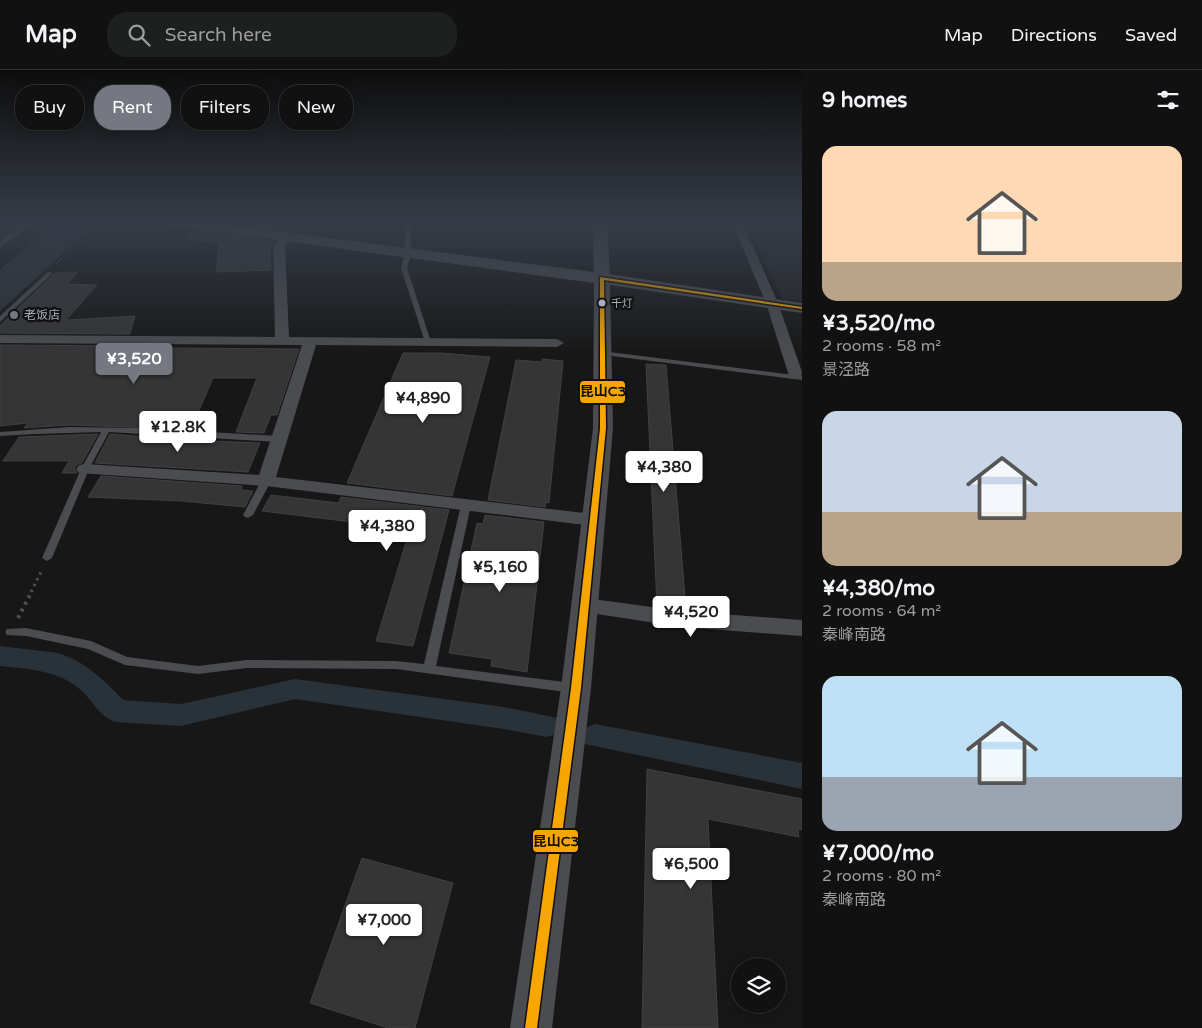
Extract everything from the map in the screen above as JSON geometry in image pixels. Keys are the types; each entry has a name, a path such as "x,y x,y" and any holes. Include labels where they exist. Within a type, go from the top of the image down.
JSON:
{"main road":[{"path":"602,267 602,278"}],"street":[{"path":"280,267 282,341"},
{"path":"511,267 602,278 802,308"},
{"path":"756,267 772,303 799,377"},
{"path":"531,1028 576,688 603,428 602,278"},
{"path":"0,339 557,342"},
{"path":"266,481 310,341"},
{"path":"85,469 266,481 593,520"},
{"path":"584,606 682,619 802,628"}],"lane":[{"path":"404,267 428,342"},
{"path":"0,320 50,273"},
{"path":"604,353 799,377"},
{"path":"47,558 85,469 106,430"},
{"path":"0,434 106,430 280,439"},
{"path":"248,515 266,481"},
{"path":"429,669 466,505"},
{"path":"11,632 26,632 91,645 125,661 198,670 247,664 396,665 576,688"}],"path":[{"path":"11,632 47,558"}],"shaded area":[{"path":"4,267 48,267 0,311 0,270"},
{"path":"767,267 802,267 802,301 782,299"}],"building":[{"path":"217,267 271,267 271,270 216,272"},
{"path":"55,273 77,273 67,284 97,285 66,320 135,316 130,334 0,333 0,326"},
{"path":"0,345 127,346 126,350 171,350 173,348 299,349 277,415 271,415 264,433 236,432 257,378 213,378 191,429 69,425 24,428 28,423 0,426"},
{"path":"403,353 440,353 490,357 452,496 347,483"},
{"path":"542,359 563,361 549,503 546,502 545,507 488,500 516,360 542,362"},
{"path":"646,364 666,365 686,609 657,606"},
{"path":"98,434 82,463 74,468 77,473 62,473 69,461 3,461 19,437"},
{"path":"110,434 260,443 248,472 95,463"},
{"path":"101,476 242,486 241,490 253,491 245,507 181,501 88,497"},
{"path":"271,495 339,503 341,497 449,510 413,646 376,641 410,529 262,511"},
{"path":"485,515 544,522 527,672 491,666 492,659 449,653 477,523 483,524"},
{"path":"647,769 802,799 802,830 798,829 799,837 708,819 718,1028 642,1028"},
{"path":"362,858 453,883 415,1028 388,1028 310,1003"}],"waterway":[{"path":"0,656 58,663 91,683 116,711 181,715 295,689 504,718 547,726"},
{"path":"595,736 802,776"}],"transit line":[{"name":"昆山C3","path":"602,278 802,308"},
{"name":"昆山C3","path":"531,1028 576,688 603,428 602,278"}],"place":[{"name":"千灯","path":"602,303"},
{"name":"老饭店","path":"14,315"}]}
